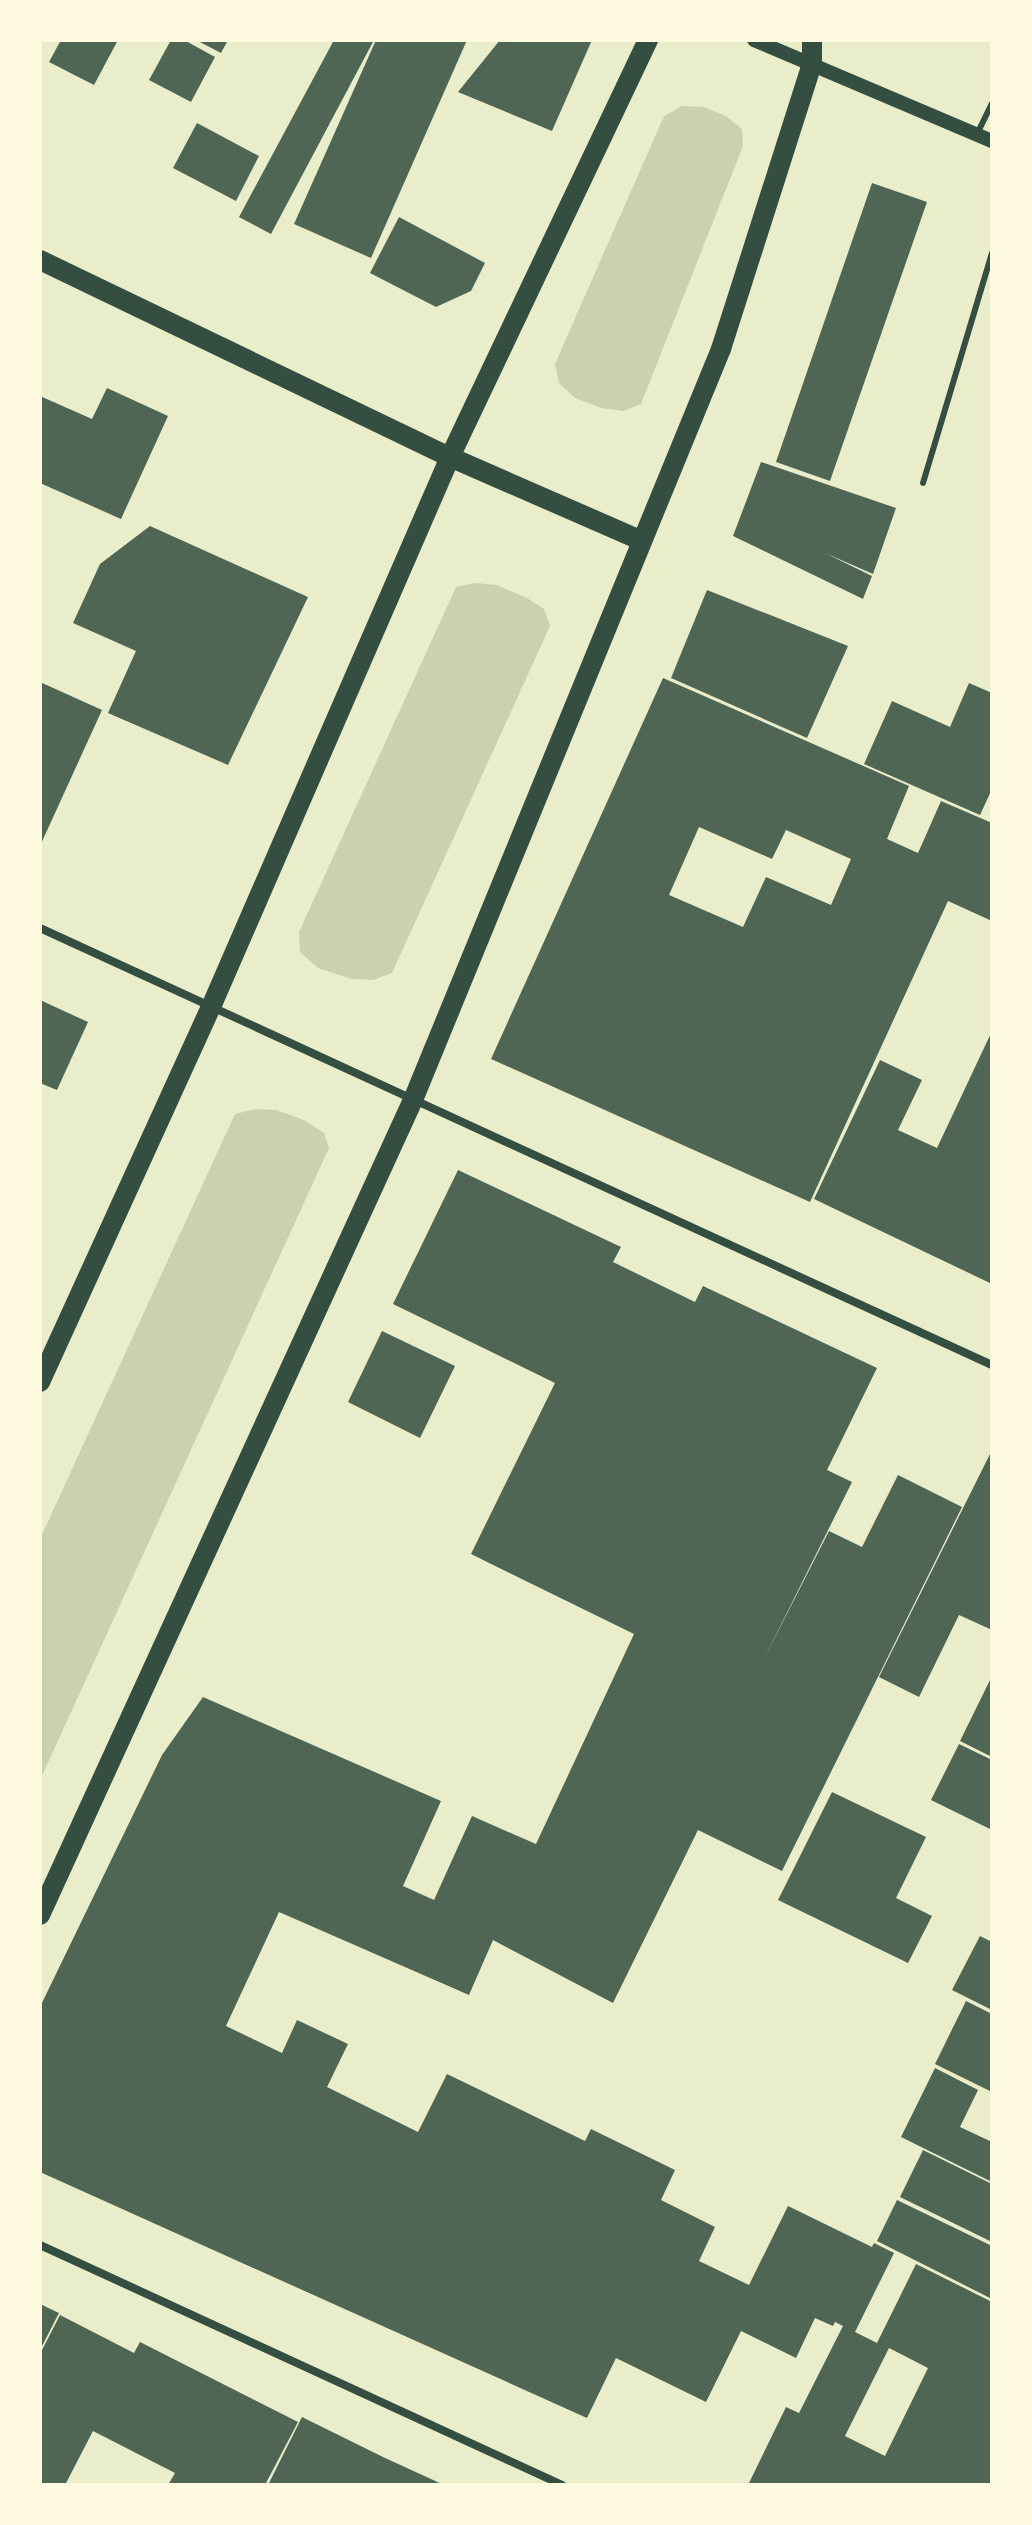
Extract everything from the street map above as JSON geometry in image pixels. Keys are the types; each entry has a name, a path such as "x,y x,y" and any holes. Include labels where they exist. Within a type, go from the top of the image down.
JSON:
{"main road":[{"path":"40,1382 211,1007 450,457 648,40"},
{"path":"40,1915 413,1100 640,540 721,349 812,64 812,40"},
{"path":"40,260 450,457 640,540"}],"street":[{"path":"754,40 992,141"},
{"path":"40,928 992,1365"},
{"path":"40,2245 562,2485"}],"lane":[{"path":"977,134 992,103"},
{"path":"923,483 992,253"}],"green space":[{"path":"682,106 704,107 726,116 742,129 743,146 641,404 624,411 601,408 575,398 559,383 555,364 664,116"},
{"path":"475,583 497,585 527,598 544,609 550,626 392,973 373,980 352,979 318,968 300,952 299,932 456,587"},
{"path":"256,1109 276,1110 304,1120 324,1133 329,1148 40,1780 40,1539 235,1114"}],"building":[{"path":"61,40 118,40 94,85 49,62"},
{"path":"171,40 184,40 215,57 191,102 149,80"},
{"path":"196,40 228,40 221,53"},
{"path":"334,40 374,40 271,234 239,217"},
{"path":"376,40 467,40 371,258 294,224"},
{"path":"500,40 592,40 552,131 458,92"},
{"path":"197,123 259,156 236,201 173,168"},
{"path":"872,183 927,202 830,481 776,462"},
{"path":"399,217 485,263 471,291 436,307 370,273"},
{"path":"107,388 168,416 121,519 40,483 40,396 92,419"},
{"path":"761,462 896,508 873,574 825,553 872,576 863,599 733,536"},
{"path":"150,526 308,597 228,765 108,713 136,651 73,623 100,564"},
{"path":"707,590 848,646 807,738 671,678"},
{"path":"663,678 909,786 887,839 918,853 941,801 992,823 992,921 948,901 810,1202 491,1059","holes":["699,827 772,859 786,830 851,859 831,905 766,877 743,927 669,895"]},
{"path":"40,682 102,710 40,846"},
{"path":"969,683 992,693 992,789 980,815 864,764 892,701 950,727"},
{"path":"40,1000 88,1022 57,1090 40,1083"},
{"path":"992,1031 992,1284 814,1199 880,1060 922,1080 898,1130 937,1148"},
{"path":"458,1170 621,1247 613,1262 695,1302 703,1286 877,1368 827,1470 852,1482 763,1661 829,1531 862,1547 898,1475 962,1507 782,1871 698,1830 613,2003 493,1940 469,1995 279,1912 226,2026 282,2053 297,2020 348,2044 327,2087 418,2132 447,2074 585,2141 591,2129 675,2170 661,2200 715,2227 699,2261 749,2285 788,2206 872,2247 874,2243 894,2253 855,2332 877,2343 916,2264 992,2302 992,2485 748,2485 786,2407 799,2413 843,2326 835,2322 833,2326 815,2318 796,2358 741,2331 706,2402 616,2358 587,2418 40,2172 40,2007 162,1755 203,1697 441,1801 403,1886 434,1900 472,1816 536,1844 634,1634 471,1554 555,1383 393,1304","holes":["889,2348 928,2368 885,2456 845,2436"]},
{"path":"382,1331 455,1366 420,1438 348,1402"},
{"path":"992,1450 992,1630 959,1615 919,1697 879,1677"},
{"path":"992,1676 992,1757 960,1741"},
{"path":"959,1744 992,1760 992,1830 931,1800"},
{"path":"832,1792 926,1837 896,1898 932,1916 908,1963 778,1900"},
{"path":"980,1936 992,1942 992,2010 952,1990"},
{"path":"966,2001 992,2014 992,2092 935,2064"},
{"path":"935,2068 978,2090 960,2127 992,2142 992,2182 901,2137"},
{"path":"923,2150 992,2184 992,2242 900,2197"},
{"path":"897,2200 992,2246 992,2299 877,2241"},
{"path":"40,2304 59,2313 40,2350"},
{"path":"60,2315 134,2353 140,2342 298,2422 265,2485 168,2485 175,2473 93,2431 65,2485 40,2485 40,2354"},
{"path":"302,2417 383,2457 444,2485 268,2485"}]}
